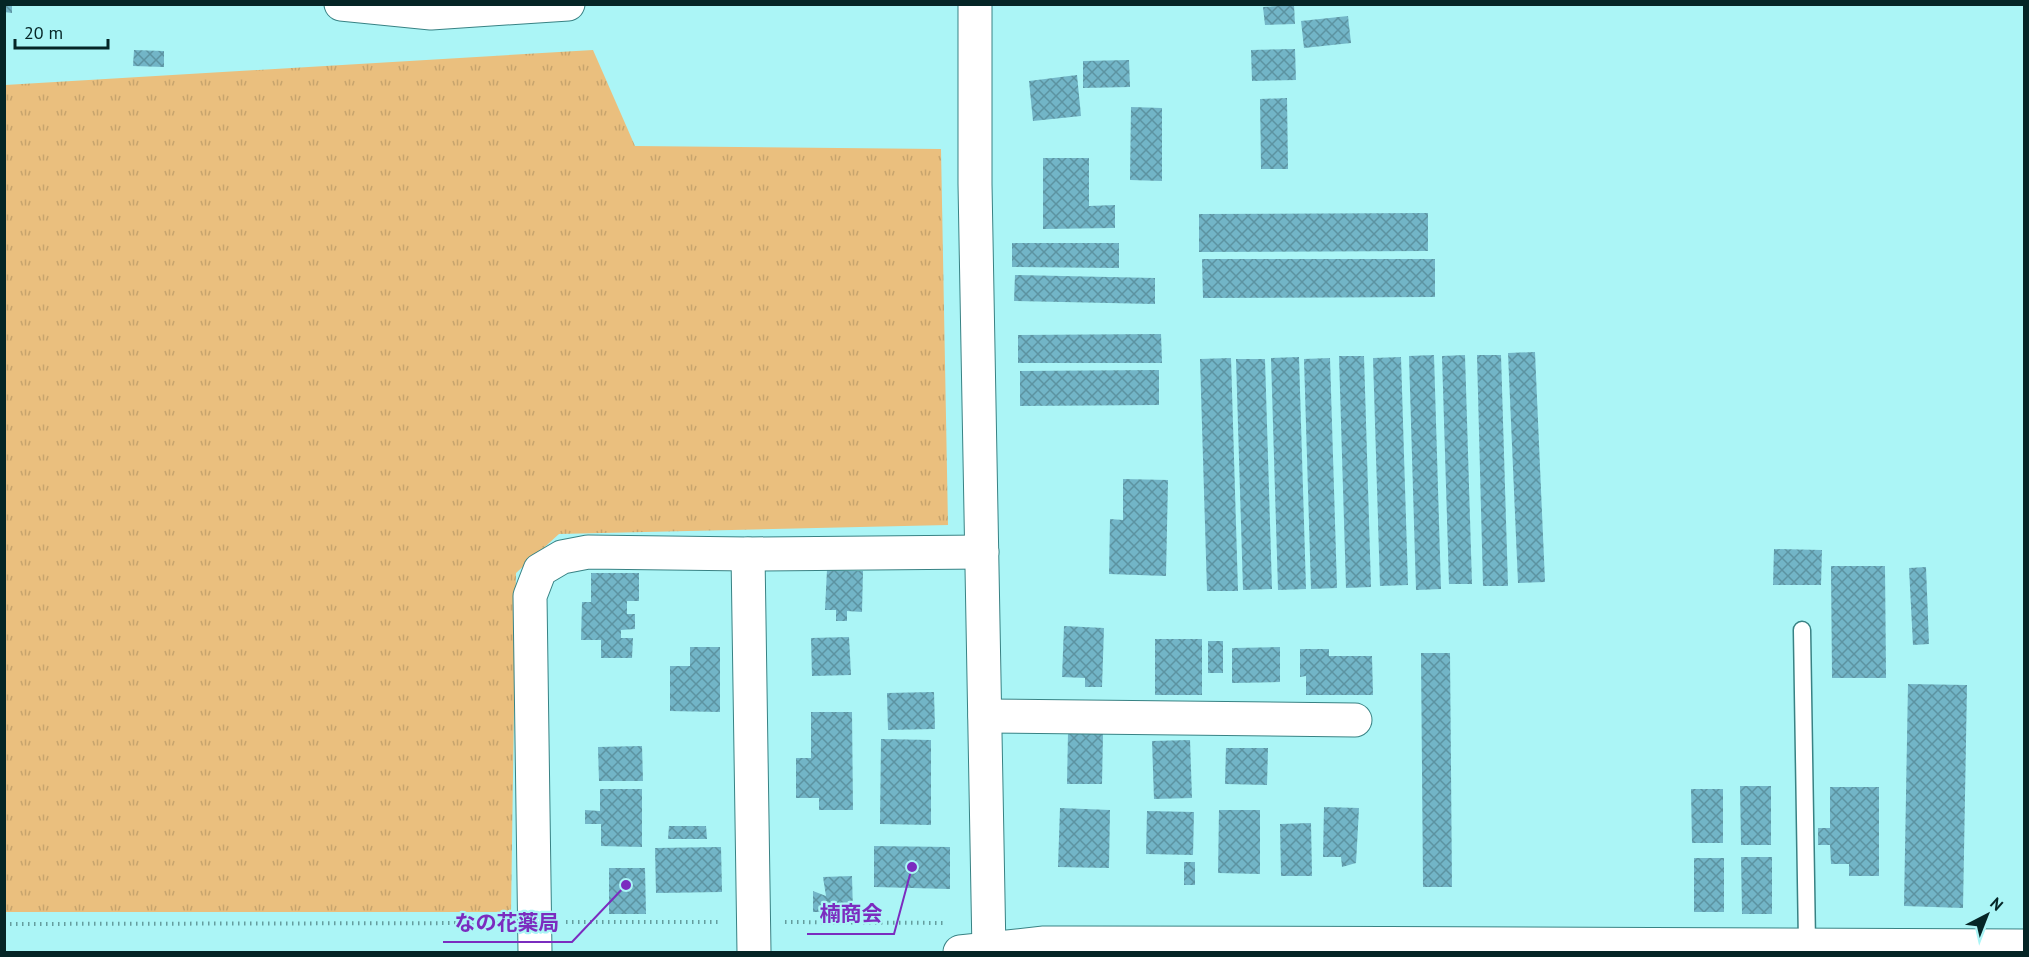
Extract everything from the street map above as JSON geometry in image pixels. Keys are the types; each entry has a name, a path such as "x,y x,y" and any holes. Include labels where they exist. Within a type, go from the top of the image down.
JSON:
{"street":[{"path":"341,4 431,13 568,4"},
{"path":"975,4 975,196 985,716 982,945 1066,942 1655,949 1808,943 1866,949 2025,946"},
{"path":"535,938 530,596 540,570 562,557 588,552 748,554 982,552"},
{"path":"748,554 754,937"},
{"path":"985,716 1355,720"}],"lane":[{"path":"1802,630 1808,943"}],"path":[{"path":"4,924 535,938 754,937 982,945"}],"green space":[{"path":"593,50 635,146 941,149 948,525 559,534 516,573 511,912 5,912 5,85"}],"building":[{"path":"4,4 12,4 12,13 4,12"},
{"path":"1294,5 1295,24 1265,25 1263,7"},
{"path":"1348,16 1351,43 1304,48 1301,21"},
{"path":"1295,49 1296,80 1252,81 1251,50"},
{"path":"134,50 164,51 164,67 133,66"},
{"path":"1129,60 1130,87 1083,88 1083,61"},
{"path":"1077,75 1081,116 1033,121 1029,81"},
{"path":"1287,98 1288,169 1261,169 1260,99"},
{"path":"1131,107 1162,108 1162,181 1130,180"},
{"path":"1043,158 1089,158 1089,206 1115,205 1115,228 1043,229"},
{"path":"1428,213 1428,251 1199,252 1199,214"},
{"path":"1012,243 1119,243 1119,268 1012,267"},
{"path":"1202,259 1435,259 1435,297 1203,298"},
{"path":"1015,275 1155,278 1155,304 1014,301"},
{"path":"1161,334 1162,363 1018,363 1018,335"},
{"path":"1535,352 1545,582 1518,583 1508,353"},
{"path":"1434,355 1441,589 1416,590 1409,356"},
{"path":"1465,355 1472,584 1449,584 1442,356"},
{"path":"1477,355 1501,355 1508,586 1483,586"},
{"path":"1339,356 1364,356 1371,587 1346,588"},
{"path":"1299,357 1306,589 1278,590 1271,358"},
{"path":"1401,357 1408,585 1380,586 1373,358"},
{"path":"1231,358 1238,591 1207,591 1200,359"},
{"path":"1330,358 1337,588 1311,589 1304,359"},
{"path":"1236,359 1265,359 1272,589 1243,590"},
{"path":"1159,370 1159,405 1020,406 1020,371"},
{"path":"1123,479 1168,480 1166,576 1109,574 1110,519 1123,520"},
{"path":"1774,549 1822,550 1821,585 1773,585"},
{"path":"1831,566 1885,566 1886,678 1832,678"},
{"path":"1926,567 1929,644 1913,645 1909,568"},
{"path":"827,570 863,571 862,612 847,611 847,621 836,621 836,610 825,610"},
{"path":"591,573 639,573 639,601 627,601 627,614 635,614 635,629 621,630 621,638 633,638 632,658 601,658 601,640 581,640 582,602 591,602"},
{"path":"1064,626 1104,628 1102,687 1085,687 1085,678 1062,677"},
{"path":"849,637 851,675 812,676 811,638"},
{"path":"1155,639 1202,639 1202,695 1155,695"},
{"path":"1208,641 1223,641 1223,673 1208,673"},
{"path":"690,647 720,647 720,712 670,711 670,666 690,666"},
{"path":"1280,647 1280,682 1232,683 1232,648"},
{"path":"1300,649 1329,649 1329,656 1372,656 1373,695 1306,695 1306,676 1300,677"},
{"path":"1421,653 1450,653 1452,887 1423,887"},
{"path":"1908,684 1967,685 1963,908 1904,906"},
{"path":"934,692 935,729 888,730 887,693"},
{"path":"811,712 852,712 853,810 819,810 819,798 796,798 796,758 811,758"},
{"path":"1068,733 1103,734 1102,784 1067,784"},
{"path":"881,739 931,740 931,825 880,824"},
{"path":"1190,740 1192,798 1154,799 1152,741"},
{"path":"642,746 643,781 599,781 598,747"},
{"path":"1226,748 1268,748 1267,785 1225,784"},
{"path":"1740,786 1771,786 1771,845 1741,845"},
{"path":"1830,787 1879,787 1879,876 1849,876 1849,864 1831,864 1830,845 1818,845 1818,828 1830,828"},
{"path":"600,789 642,789 642,847 601,846 601,824 585,824 585,810 600,811"},
{"path":"1691,789 1723,789 1723,843 1692,843"},
{"path":"1324,807 1359,808 1356,863 1342,867 1341,857 1323,857"},
{"path":"1060,808 1110,810 1109,868 1058,867"},
{"path":"1219,810 1260,810 1260,874 1218,873"},
{"path":"1147,811 1194,812 1193,855 1146,854"},
{"path":"1311,823 1312,876 1281,876 1280,824"},
{"path":"669,826 706,826 707,839 668,839"},
{"path":"874,846 950,847 950,889 874,887"},
{"path":"721,847 722,892 656,893 655,848"},
{"path":"1741,857 1772,857 1772,914 1742,914"},
{"path":"1694,858 1724,858 1724,912 1694,912"},
{"path":"1184,862 1195,862 1195,885 1184,885"},
{"path":"609,868 645,868 646,914 609,914"},
{"path":"852,876 853,912 813,912 813,891 826,896 823,877"}],"place":[{"name":"楠商会","path":"912,867"},
{"name":"なの花薬局","path":"626,885"}]}
